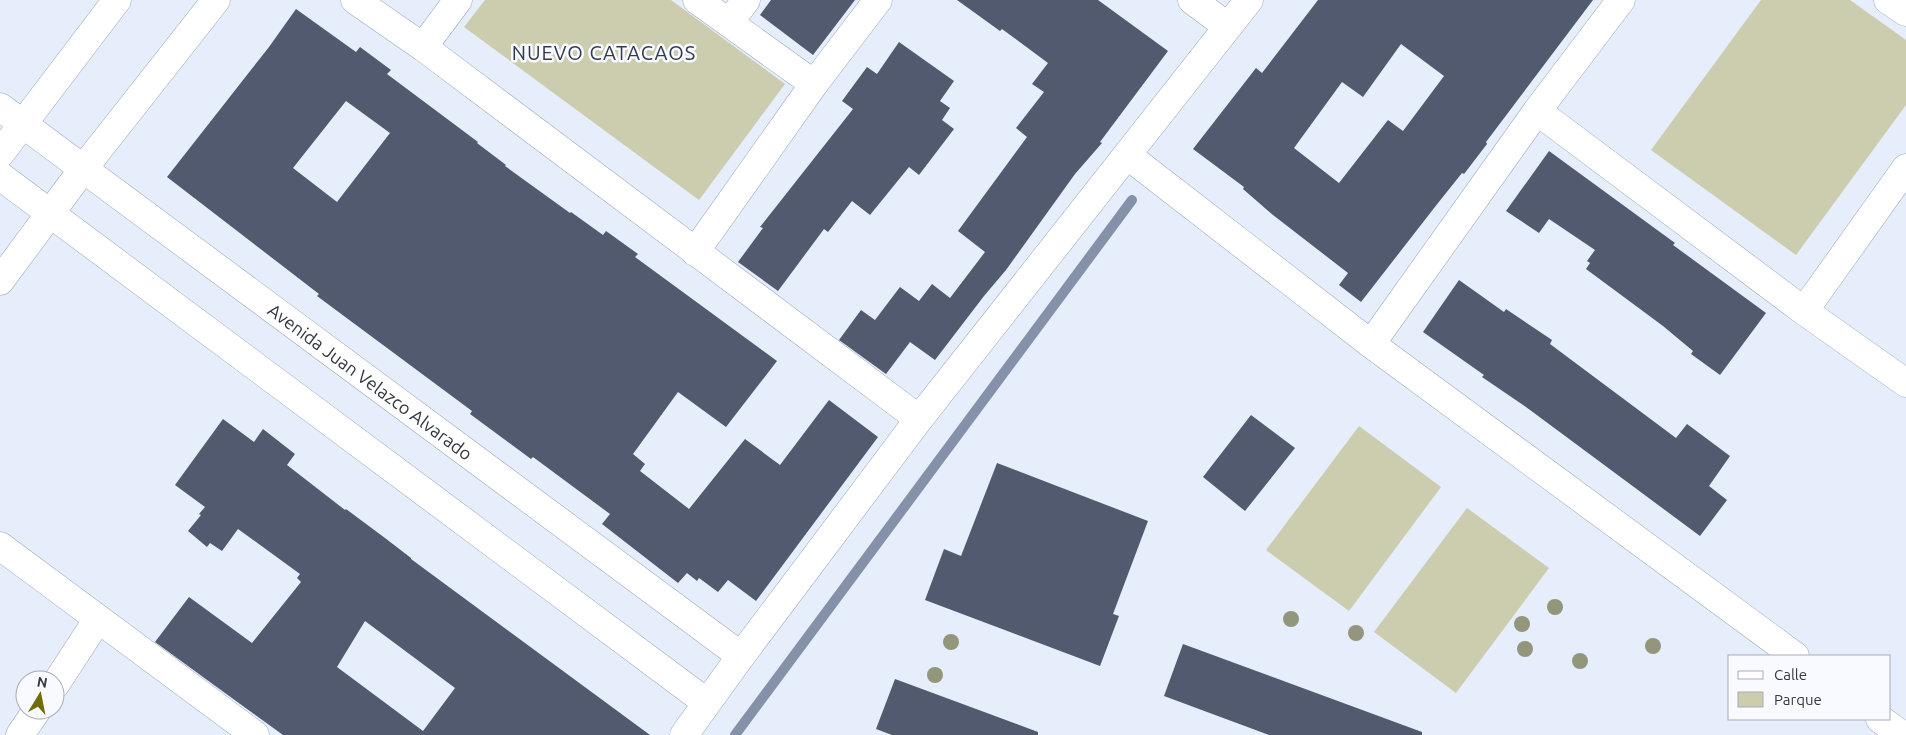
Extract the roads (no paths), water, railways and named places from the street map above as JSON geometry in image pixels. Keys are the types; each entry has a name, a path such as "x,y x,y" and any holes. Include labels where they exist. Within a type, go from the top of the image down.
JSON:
{"street":[{"path":"0,154 117,0"},
{"path":"0,280 83,169 216,0"},
{"path":"355,0 423,47 919,419"},
{"path":"423,47 458,0"},
{"path":"697,0 814,84"},
{"path":"729,24 746,0"},
{"path":"695,252 814,84 878,0"},
{"path":"1192,0 1227,26"},
{"path":"684,735 706,702 919,419 1249,0"},
{"path":"1371,344 1537,111 1621,0"},
{"path":"1888,0 1906,12"},
{"name":"Avenida Juan Velazco Alvarado","path":"0,107 741,656"},
{"path":"1537,111 1804,310 1906,383"},
{"path":"1127,155 1371,344 1794,655"},
{"path":"1804,310 1898,197 1906,168"},
{"path":"0,176 706,702"},
{"path":"0,546 255,735"},
{"path":"65,670 98,619"},
{"path":"20,735 31,720"},
{"path":"1881,720 1902,735"}],"waterway":[{"path":"735,735 1132,200"}],"district":[{"name":"NUEVO CATACAOS","path":"604,52"}]}
